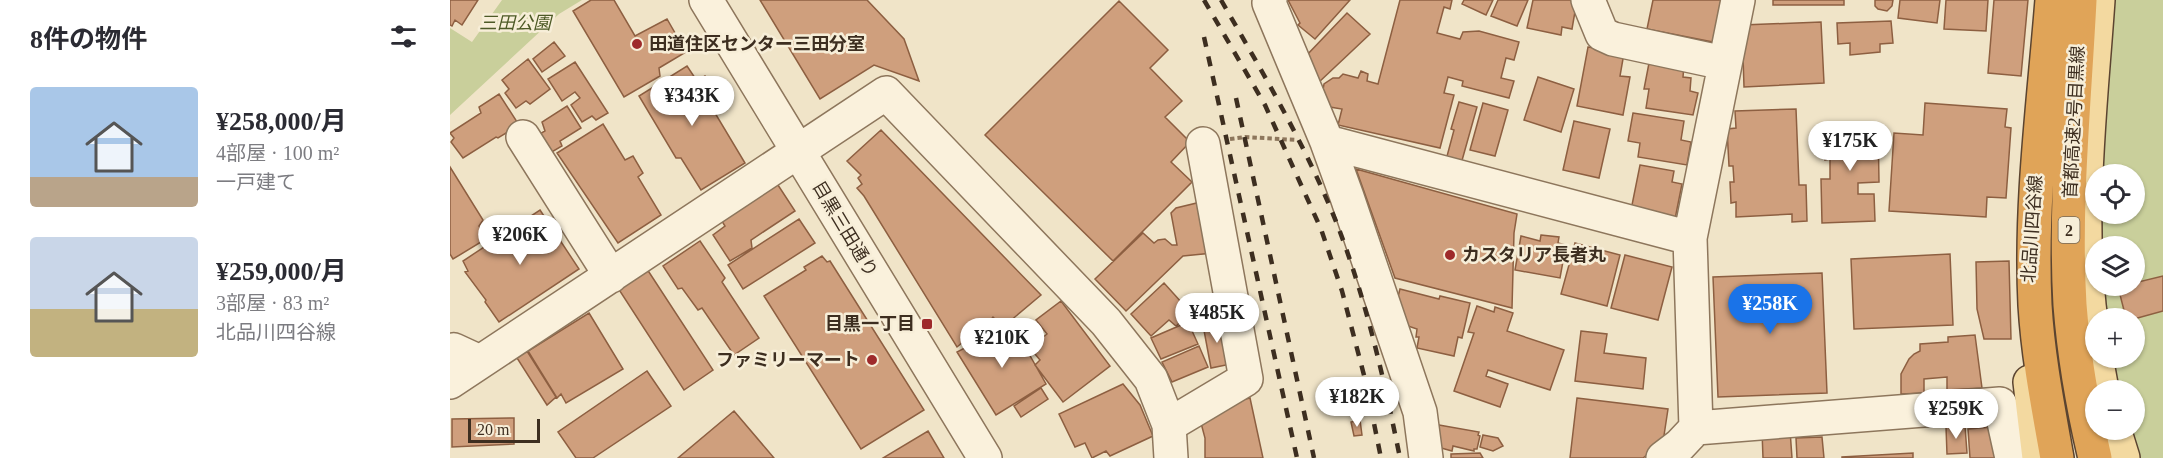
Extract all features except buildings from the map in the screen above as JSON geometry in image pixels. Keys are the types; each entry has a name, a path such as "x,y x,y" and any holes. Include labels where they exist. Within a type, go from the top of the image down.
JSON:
{"highway":[{"name":"首都高速2号目黒線","path":"2052,0 2034,249 2035,305 2041,364 2057,458"},
{"name":"首都高速2号目黒線","path":"2080,0 2069,259 2085,338"},
{"path":"2041,364 2050,458"},
{"name":"首都高速2号目黒線","path":"2088,368 2084,413 2095,458"},
{"path":"2107,440 2114,458"}],"main road":[{"name":"北品川四谷線","path":"2039,458 2026,324 2046,0"},
{"path":"2088,308 2083,227 2098,0"},
{"path":"2117,440 2123,458"}],"street":[{"name":"目黒三田通り","path":"706,0 985,458"},
{"path":"1270,0 1269,3 1317,141 1420,412 1426,458"},
{"path":"1588,0 1602,33 1613,39 1724,63"},
{"path":"1696,428 1690,238 1738,0"},
{"path":"450,382 465,358 611,276 886,93 1106,322 1151,379 1169,424 1171,458"},
{"path":"523,137 611,276"},
{"path":"1317,141 1690,238"},
{"path":"1169,424 1246,379 1203,144"},
{"path":"1663,458 1680,445 1696,428 2000,404 2012,458"}],"path":[{"path":"1203,144 1245,137 1317,141"}],"green space":[{"name":"三田公園","path":"502,0 582,0 559,14 450,115 450,28 472,42"},
{"path":"2105,0 2163,0 2163,458 2134,458 2129,440 2145,440 2145,380 2114,380 2111,368 2145,368 2145,308 2099,308 2098,296 2145,296 2145,236 2094,236 2093,224 2145,224 2145,164 2094,164"}],"railway":[{"path":"1204,0 1265,105 1321,229 1342,291 1365,379 1381,458"},
{"path":"1221,0 1298,138 1337,224 1357,281 1373,340 1400,458"},
{"path":"1204,37 1297,458"},
{"path":"1236,98 1314,458"}],"place":[{"name":"田道住区センター三田分室","path":"637,44"},
{"name":"カスタリア長者丸","path":"1450,255"},
{"name":"目黒一丁目","path":"927,324"},
{"name":"ファミリーマート","path":"872,360"}]}
